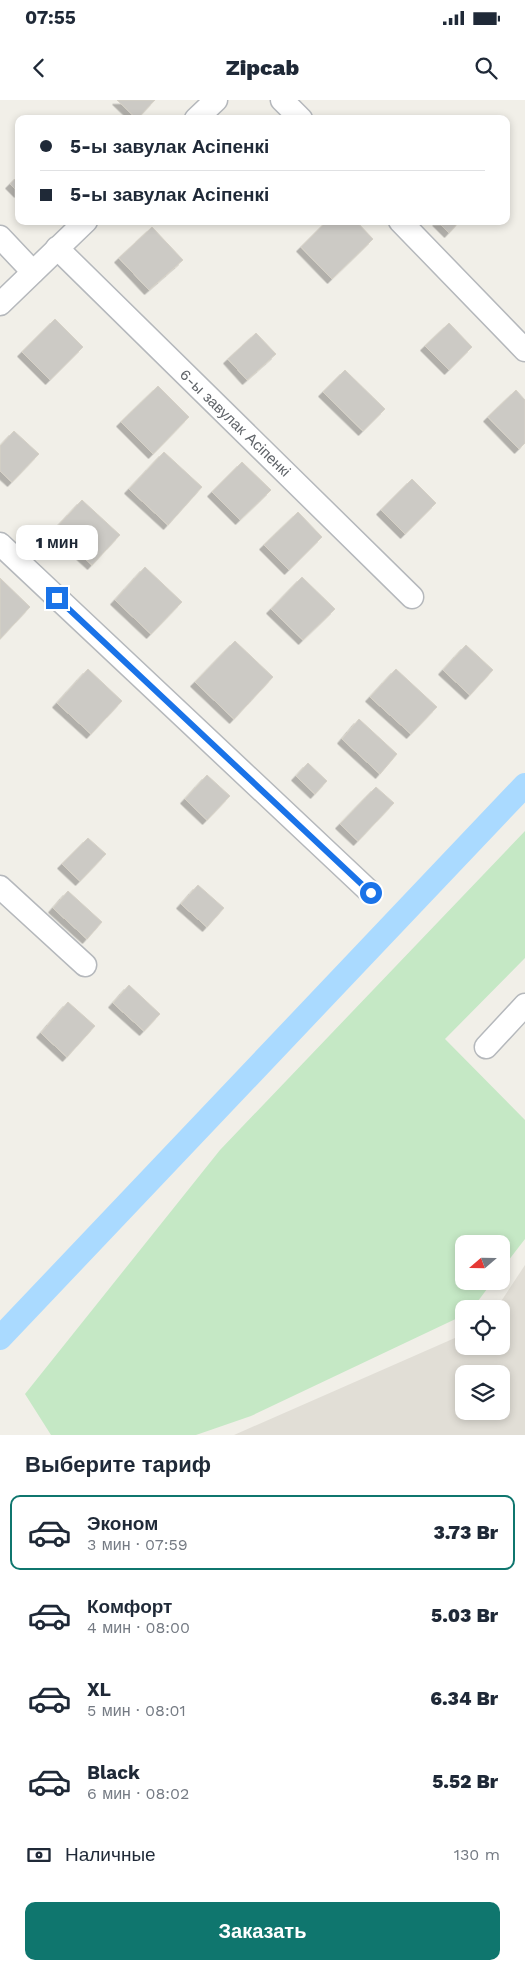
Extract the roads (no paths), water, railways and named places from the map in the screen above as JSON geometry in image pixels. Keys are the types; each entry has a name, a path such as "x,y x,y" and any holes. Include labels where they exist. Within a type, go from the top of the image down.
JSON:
{"street":[{"path":"282,100 297,115"},
{"path":"200,115 212,101"},
{"path":"0,304 82,225"},
{"path":"404,225 525,350"},
{"path":"0,238 33,272"},
{"name":"6-ы завулак Асіпенкі","path":"57,248 412,597"},
{"path":"0,544 371,893"},
{"path":"0,887 85,965"},
{"path":"486,1048 525,1005"}],"waterway":[{"path":"0,1338 525,785"}]}
